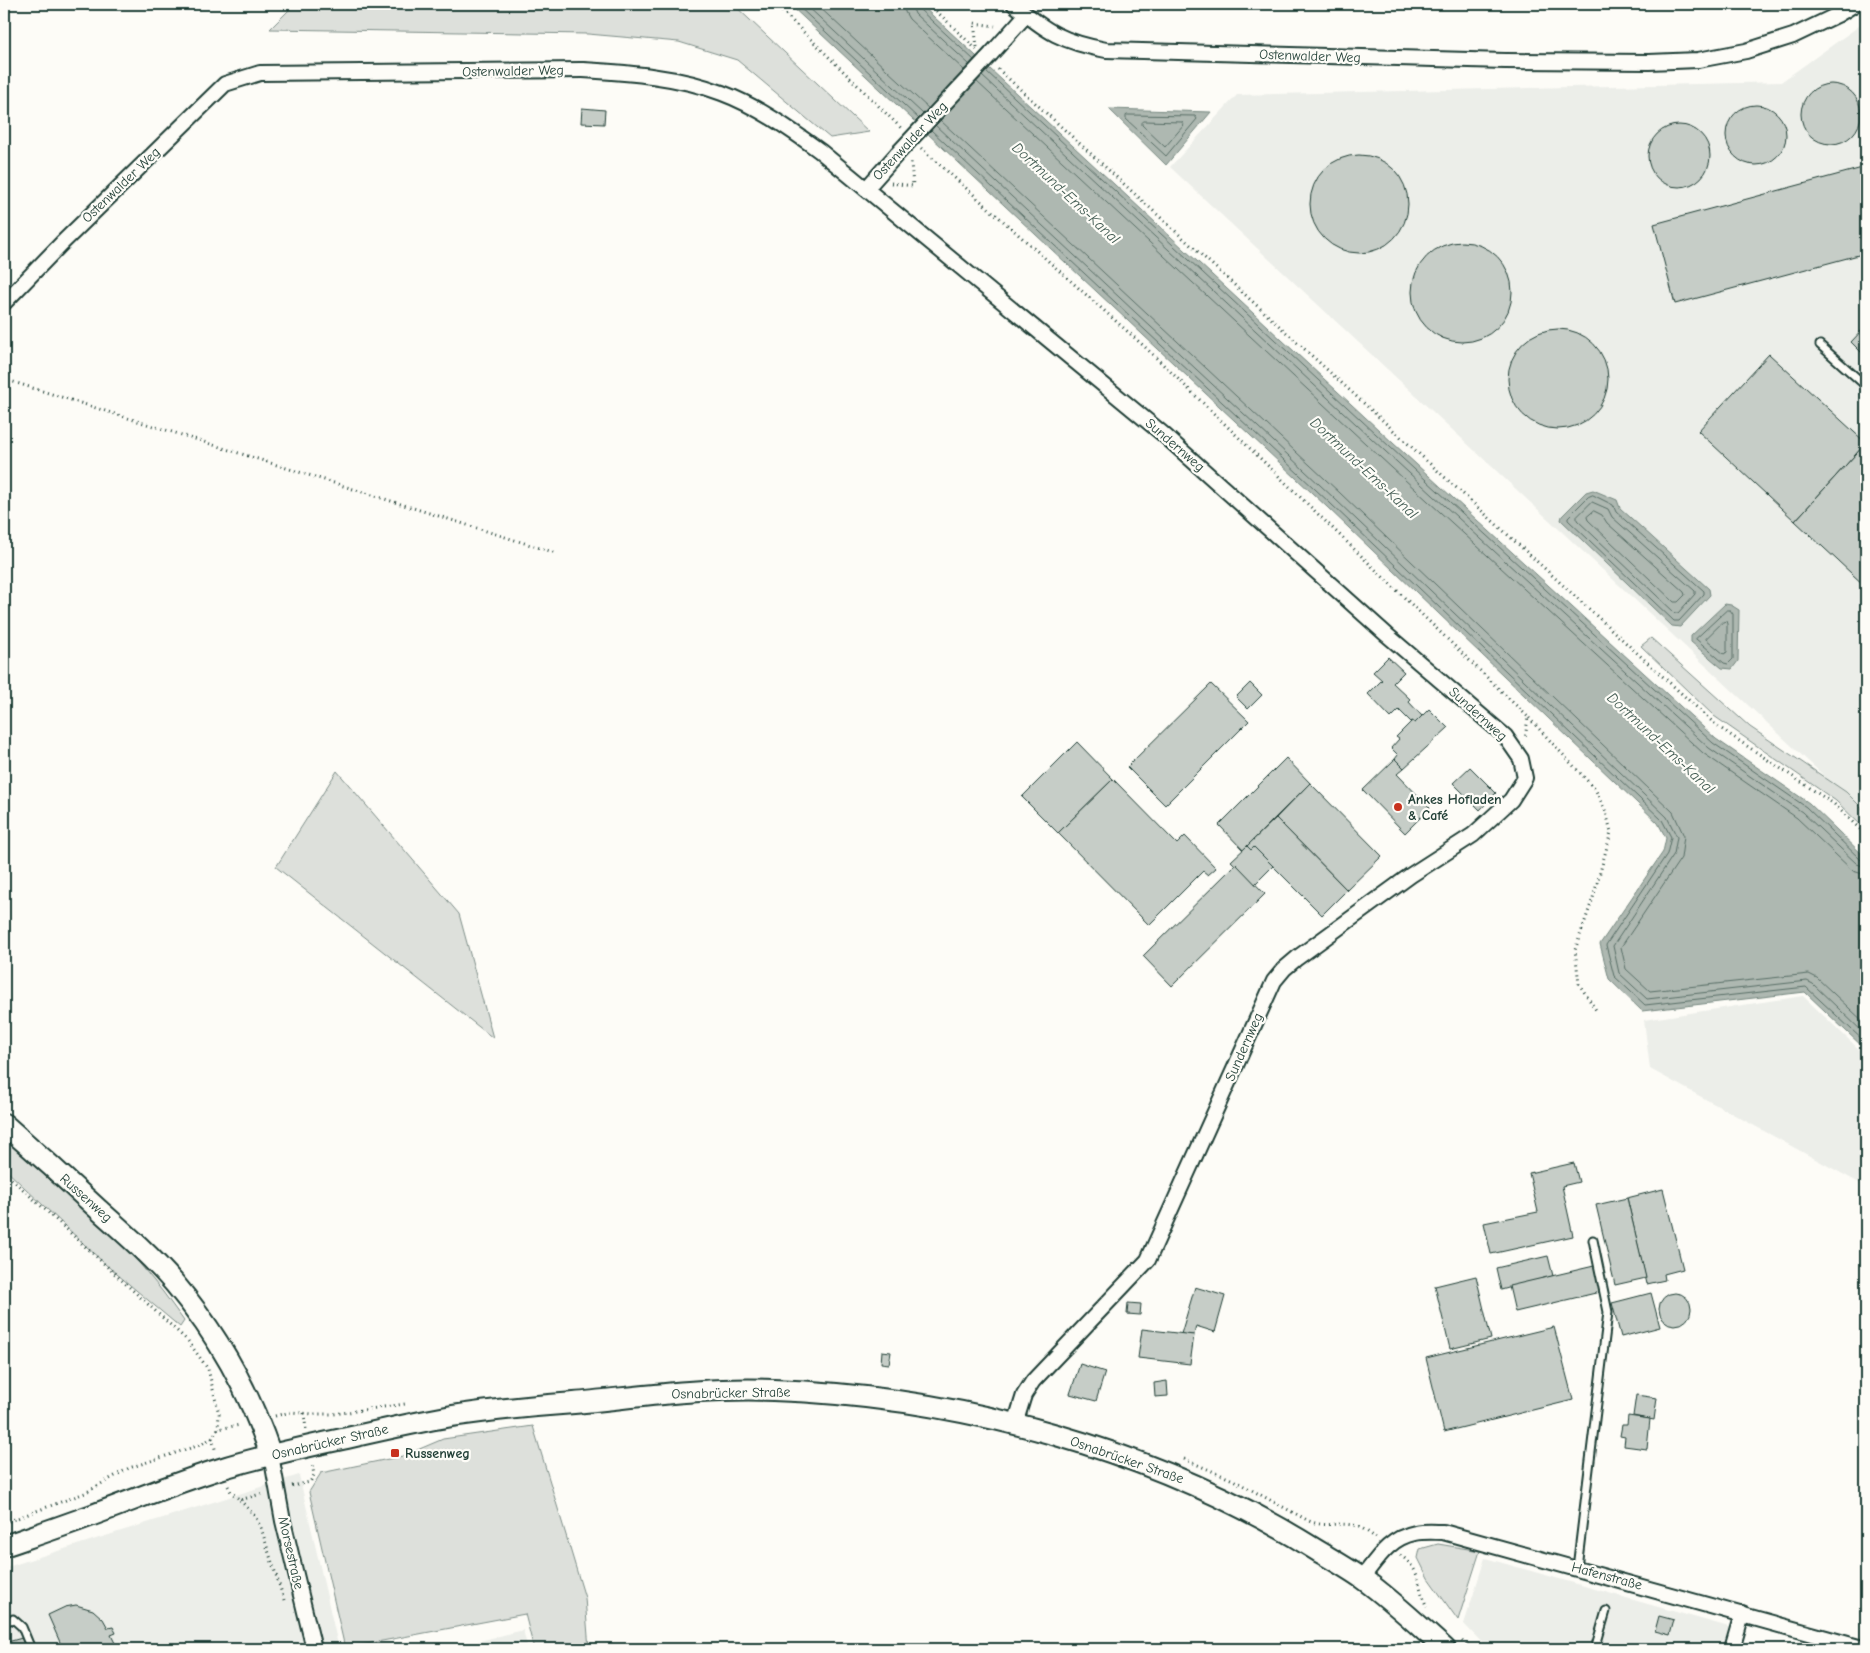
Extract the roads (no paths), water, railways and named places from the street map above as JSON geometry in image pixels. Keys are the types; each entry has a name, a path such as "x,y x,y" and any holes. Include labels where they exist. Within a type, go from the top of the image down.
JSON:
{"main road":[{"name":"Russenweg","path":"4,1124 138,1244 175,1284 206,1325 240,1378 260,1421 270,1455"},
{"name":"Osnabrücker Straße","path":"4,1546 221,1468 309,1446 454,1416 548,1405 706,1392 771,1390 872,1398 956,1411 1015,1424 1128,1459 1191,1483 1287,1531 1362,1578 1388,1599 1452,1643"}],"street":[{"path":"1014,4 1026,15"},
{"name":"Ostenwalder Weg","path":"4,303 62,243 225,84 260,74 582,70 635,74 679,82 722,93 756,110 792,131 820,151 866,189 1026,15 1041,27 1062,38 1106,50 1505,62 1649,62 1698,60 1746,51 1794,36 1837,16 1855,4"},
{"name":"Sundernweg","path":"866,189 1163,434 1387,635 1505,736 1522,759 1525,778 1511,800 1473,835 1411,875 1297,958 1274,981 1148,1260 1033,1381 1024,1395 1015,1424"},
{"name":"Morsestraße","path":"270,1455 283,1521 314,1649"},
{"name":"Hafenstraße","path":"1362,1578 1387,1546 1416,1533 1443,1532 1866,1649"},
{"path":"1732,1649 1742,1614"}],"lane":[{"path":"1820,345 1866,386"},
{"path":"1577,1568 1608,1312 1593,1240"},
{"path":"1595,1649 1606,1611"},
{"path":"4,1622 14,1619 22,1627 31,1649"}],"water":[{"name":"Dortmund-Ems-Kanal","path":"789,4 920,4 1393,443 1716,739 1809,803 1866,858 1866,1050 1805,992 1642,1011 1609,979 1600,944 1663,852 1666,838 1658,823 1327,507"},
{"path":"1109,109 1211,112 1166,165"},
{"path":"1593,490 1617,500 1620,508 1709,589 1710,595 1680,627 1672,626 1561,520 1562,516 1586,492"},
{"path":"1725,604 1739,610 1738,661 1732,669 1722,668 1691,642 1691,636"}],"place":[{"name":"Ankes Hofladen & Café","path":"1398,807"},
{"name":"Russenweg","path":"395,1453"}]}
